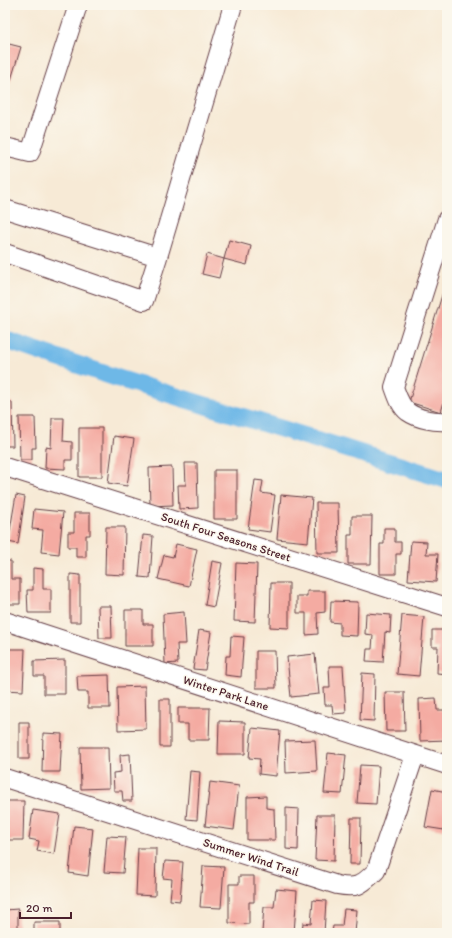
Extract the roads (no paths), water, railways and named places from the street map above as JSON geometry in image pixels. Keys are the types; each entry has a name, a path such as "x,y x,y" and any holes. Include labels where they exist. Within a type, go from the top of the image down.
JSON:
{"street":[{"path":"5,147 30,153 78,5"},
{"path":"5,253 144,301 233,5"},
{"path":"5,209 158,257"},
{"path":"447,219 394,387 398,399 407,411 437,422 447,420"},
{"name":"South Four Seasons Street","path":"5,467 447,607"},
{"name":"Winter Park Lane","path":"5,621 447,765"},
{"name":"Summer Wind Trail","path":"5,778 337,885 349,887 361,884 376,871 415,754"}],"waterway":[{"path":"5,340 117,378 447,480"}]}
